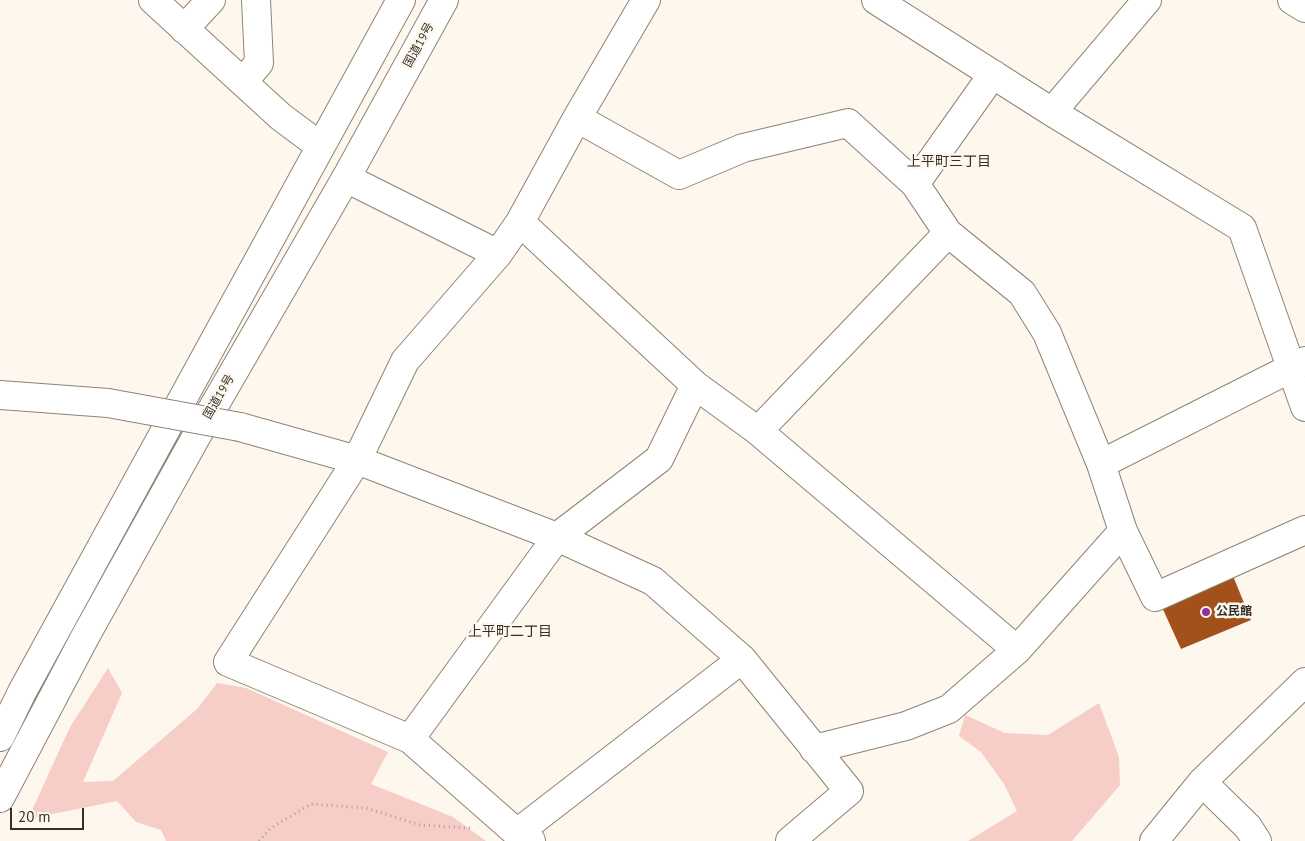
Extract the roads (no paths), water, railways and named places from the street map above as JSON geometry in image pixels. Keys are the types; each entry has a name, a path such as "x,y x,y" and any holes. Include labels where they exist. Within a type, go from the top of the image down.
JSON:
{"main road":[{"path":"153,0 281,117 320,146"},
{"path":"184,29 211,0"},
{"path":"243,82 259,63 256,0"},
{"path":"0,737 22,692 401,0"},
{"name":"国道19号","path":"0,798 85,637 196,437 346,178 444,0"},
{"path":"646,0 577,118 520,222 498,254 405,361 358,460 228,662 410,740 516,830 742,659"},
{"path":"876,0 1052,112 1242,228 1298,364 1305,407"},
{"path":"1052,112 1147,0"},
{"path":"1292,0 1305,8"},
{"path":"915,184 993,74"},
{"path":"577,118 679,175 743,148 848,123 915,184 948,233 1022,293 1047,333 1101,464 1124,531 1155,597 1305,530"},
{"path":"346,178 498,254"},
{"path":"520,222 696,385 758,431 1017,650"},
{"path":"758,431 948,233"},
{"path":"1101,464 1298,364"},
{"path":"410,740 557,537 659,459 696,385"},
{"path":"0,395 108,403 240,427 358,460 557,537 652,581 742,659 849,791 790,841"},
{"path":"814,749 906,726 949,710 1017,650 1124,531"},
{"path":"1154,841 1202,782 1305,682"},
{"path":"1202,782 1248,827 1257,841"}],"place":[{"name":"公民館","path":"1206,612"}],"district":[{"name":"上平町三丁目","path":"949,162"},
{"name":"上平町二丁目","path":"510,632"}]}
